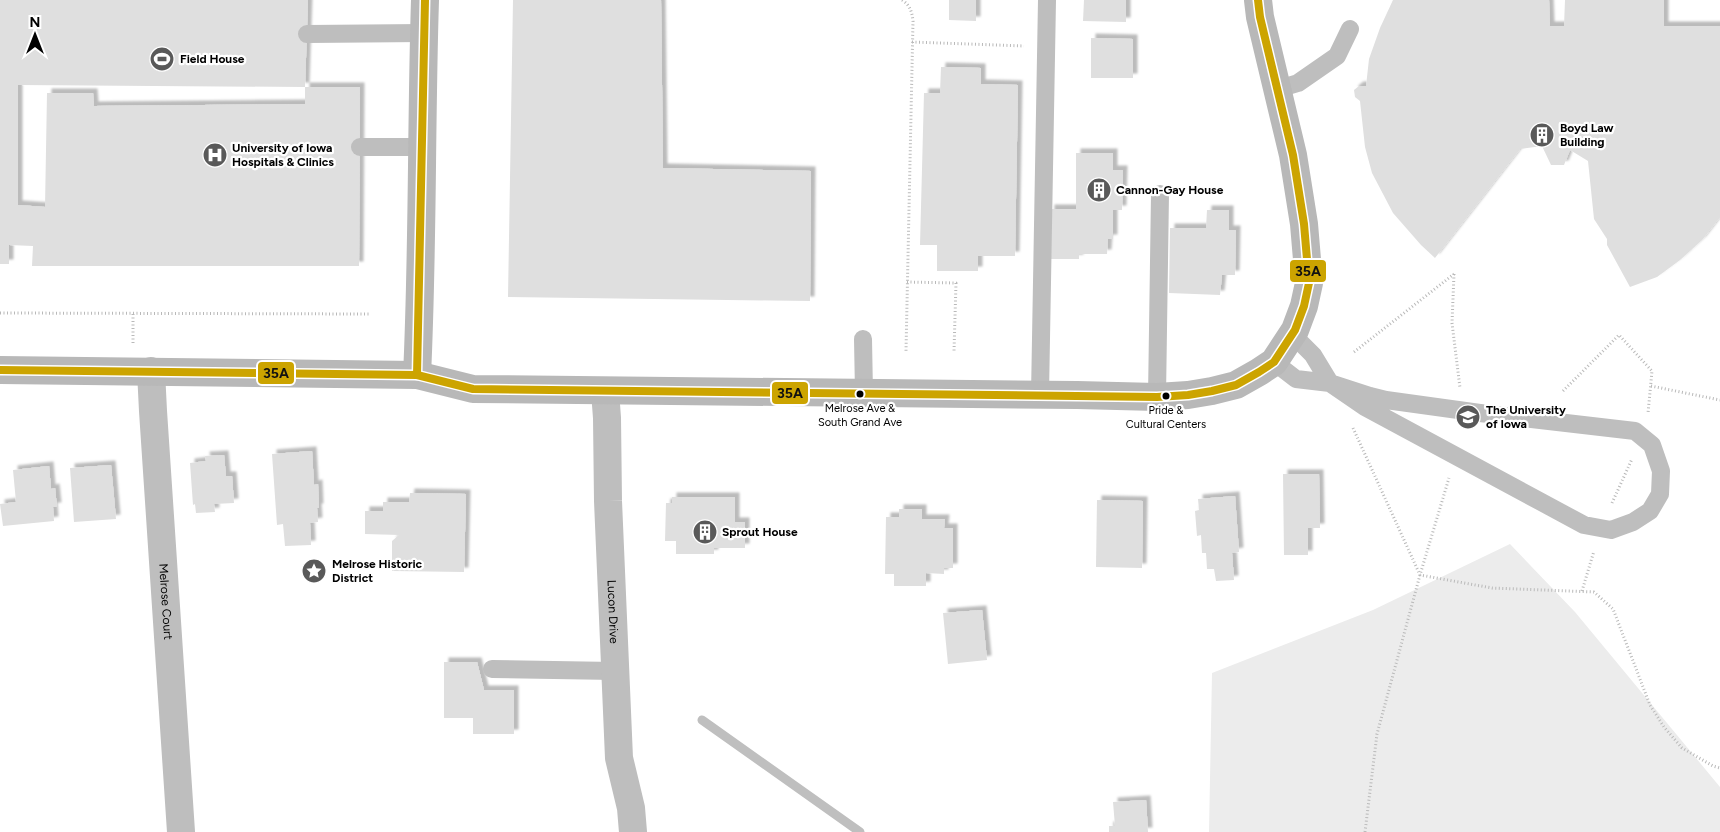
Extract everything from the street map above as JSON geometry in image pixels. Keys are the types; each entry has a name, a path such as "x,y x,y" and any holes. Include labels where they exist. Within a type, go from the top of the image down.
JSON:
{"main road":[{"path":"417,376 420,321 425,0"},
{"path":"0,370 417,376 473,388 605,391 1157,397 1188,395 1236,385 1274,362 1292,334 1304,306 1309,283 1304,224 1293,155 1260,17 1258,0"}],"street":[{"name":"Melrose Court","path":"151,371 152,411 181,832"},
{"name":"Lucon Drive","path":"605,391 619,758 632,808 632,832"}],"lane":[{"path":"1040,395 1047,0"},
{"path":"1278,89 1298,83 1337,56 1350,29"},
{"path":"307,34 424,33"},
{"path":"360,147 422,147"},
{"path":"1157,397 1160,194"},
{"path":"1274,362 1296,379 1330,383 1386,400 1461,411 1635,431 1652,445 1661,471 1660,494 1650,511 1634,522 1611,530 1584,525 1365,407 1330,383 1314,355 1292,334"},
{"path":"863,339 864,393"},
{"path":"492,669 615,671"}],"path":[{"path":"902,0 911,11 912,42 906,351"},
{"path":"912,42 1046,47"},
{"path":"1354,352 1454,274 1452,324 1460,379 1461,411"},
{"path":"908,282 956,283 954,351"},
{"path":"0,313 370,314"},
{"path":"1563,391 1619,335 1652,371 1650,402 1642,437 1601,528 1582,591"},
{"path":"1651,386 1720,400"},
{"path":"1365,407 1352,427 1420,575"},
{"path":"1365,832 1377,734 1420,575 1456,456"},
{"path":"1420,575 1492,588 1594,592 1613,609 1650,705 1664,727 1682,748 1720,768"}],"shaded area":[{"path":"1510,544 1575,612 1720,787 1720,832 1209,832 1212,673 1373,610"}],"building":[{"name":"University of Iowa Hospitals & Clinics","path":"0,0 308,0 305,87 360,87 359,266 32,266 33,246 9,245 9,264 0,264","holes":["18,85 305,87 305,104 94,106 93,93 47,93 45,207 18,205"]},
{"path":"513,0 661,0 663,168 811,171 810,301 508,297"},
{"path":"949,0 976,0 976,21 949,20"},
{"path":"1084,0 1126,0 1126,22 1083,21"},
{"name":"Boyd Law Building","path":"1393,0 1549,0 1550,26 1564,26 1565,0 1664,0 1664,26 1720,26 1720,217 1702,240 1680,260 1657,277 1630,287 1607,245 1607,239 1594,219 1588,161 1570,150 1564,165 1551,165 1542,146 1520,149 1435,258 1393,213 1372,173 1365,147 1360,101 1355,97 1354,90 1359,86 1366,86 1369,59"},
{"path":"1091,38 1133,39 1133,78 1091,78"},
{"path":"941,67 981,68 981,84 1018,85 1015,256 978,256 978,271 937,271 937,245 920,245 924,93 940,93"},
{"name":"Cannon-Gay House","path":"1076,153 1113,153 1113,170 1123,170 1122,210 1113,210 1113,239 1108,239 1107,254 1079,254 1079,259 1050,259 1050,209 1076,209"},
{"path":"1207,210 1229,210 1229,230 1236,230 1235,275 1222,275 1220,295 1169,293 1170,228 1206,228"},
{"path":"312,451 314,485 318,484 318,522 310,523 311,545 285,546 283,524 277,525 272,454"},
{"path":"224,455 226,476 232,476 234,503 214,504 215,512 196,513 195,504 193,505 190,463 206,461 205,456"},
{"path":"111,465 116,519 74,522 70,468"},
{"path":"49,466 51,489 55,488 57,507 53,507 54,521 3,526 0,504 16,502 13,470"},
{"path":"1283,474 1319,474 1320,528 1308,528 1308,555 1284,555"},
{"path":"410,493 466,494 464,572 392,571 392,541 399,535 365,534 365,511 383,511 383,502 409,502"},
{"path":"1235,496 1239,552 1232,553 1234,580 1216,581 1214,569 1207,569 1206,553 1202,553 1201,535 1197,536 1195,511 1199,510 1198,499"},
{"name":"Sprout House","path":"672,497 735,497 735,522 745,522 745,548 714,548 714,554 676,554 676,541 665,541 666,503 672,503"},
{"path":"1097,500 1143,501 1142,568 1096,567"},
{"path":"899,509 922,509 922,519 945,519 944,528 953,528 953,568 944,568 944,574 926,573 926,586 894,586 894,574 885,574 886,517 899,517"},
{"path":"982,610 987,660 948,664 943,613"},
{"path":"444,662 477,662 484,690 514,690 514,734 473,734 473,718 444,718"},
{"path":"1146,800 1148,832 1109,832 1109,826 1115,826 1113,802"}],"waterway":[{"path":"702,720 860,832"}],"transit line":[{"name":"35A","path":"417,375 425,0"},
{"name":"35A","path":"0,370 417,375 473,389 1157,397 1188,395 1236,385 1274,362 1295,330 1304,306 1309,283 1304,224 1293,155 1260,17 1258,0"}],"place":[{"name":"Field House","path":"162,59"},
{"name":"Boyd Law Building","path":"1542,135"},
{"name":"University of Iowa Hospitals & Clinics","path":"215,155"},
{"name":"Cannon-Gay House","path":"1099,190"},
{"name":"Melrose Ave & South Grand Ave","path":"860,394"},
{"name":"Pride & Cultural Centers","path":"1166,396"},
{"name":"The University of Iowa","path":"1468,417"},
{"name":"Sprout House","path":"705,532"},
{"name":"Melrose Historic District","path":"314,571"}]}
